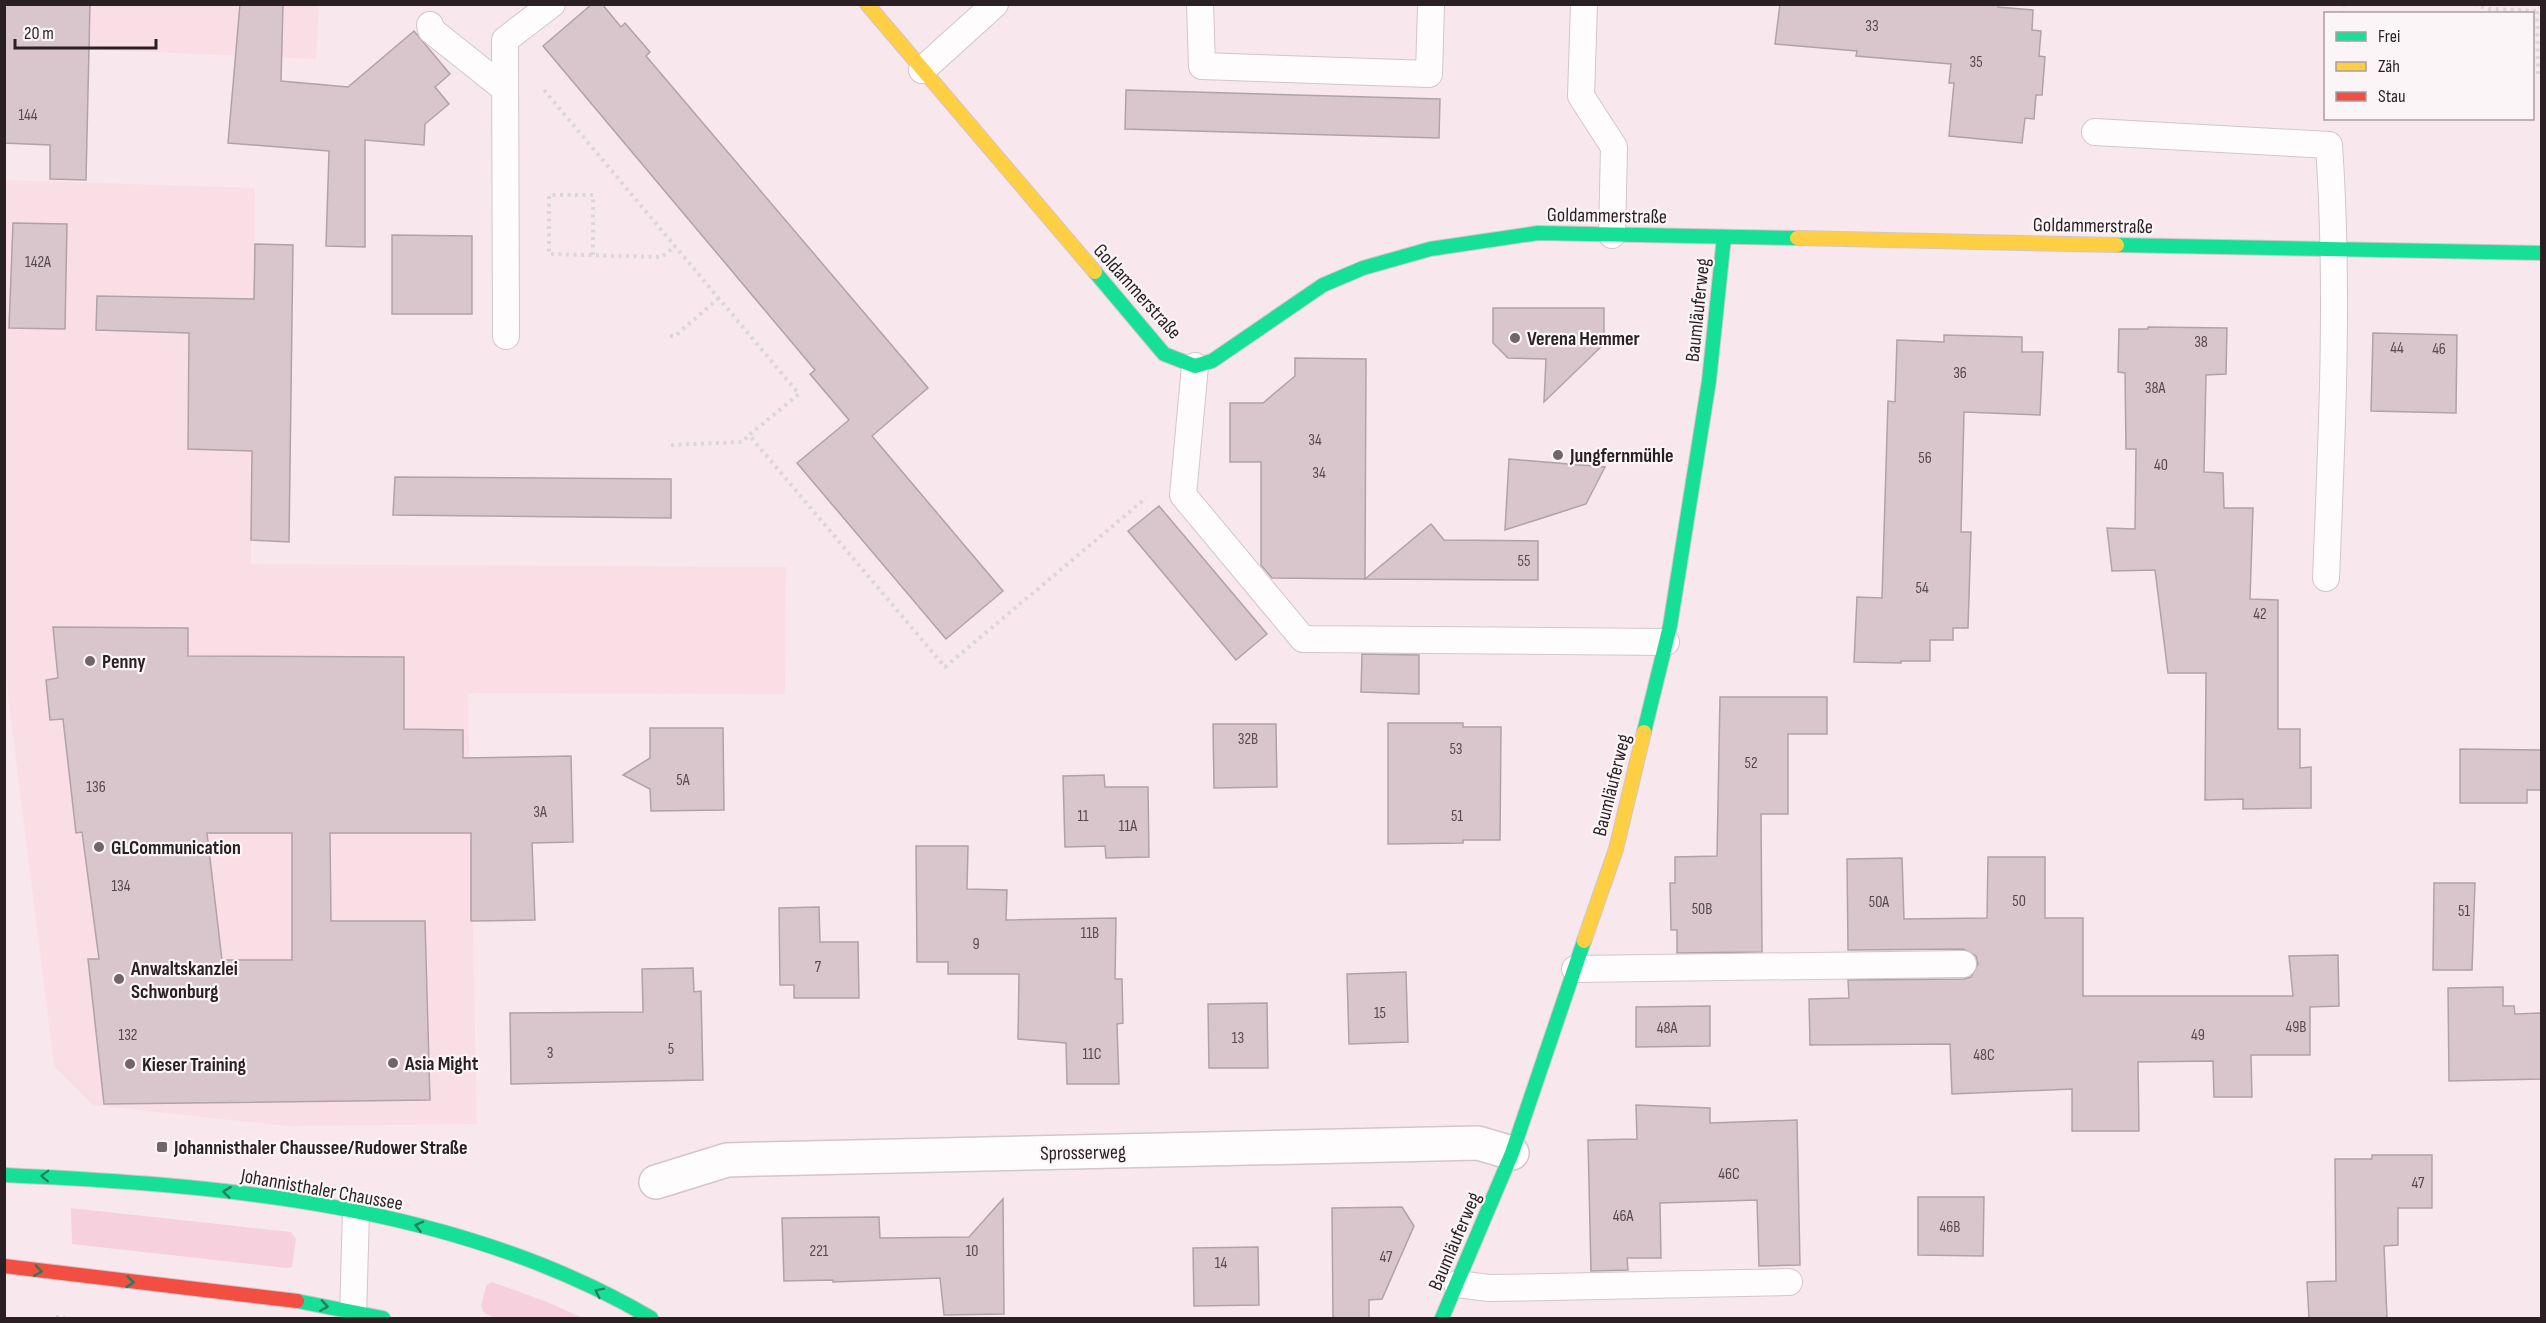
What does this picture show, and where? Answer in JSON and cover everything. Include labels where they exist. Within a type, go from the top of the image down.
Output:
[{"type":"street","name":"Goldammerstraße","points":[[876,8],[922,70],[1164,354],[1195,366],[1212,361],[1323,285],[1363,268],[1431,249],[1538,233],[2541,254]]},
{"type":"street","name":"Baumläuferweg","points":[[1442,1318],[1512,1153],[1616,849],[1666,642],[1709,381],[1725,237]]},
{"type":"street","name":"Sprosserweg","points":[[656,1182],[727,1160],[1478,1143],[1512,1153]]},
{"type":"street","name":"Johannisthaler Chaussee","points":[[4,1175],[85,1178],[168,1185],[356,1210],[476,1241],[586,1285],[651,1318]]},
{"type":"street","points":[[4,1266],[72,1276],[186,1287],[383,1318]]},
{"type":"lane","points":[[506,336],[505,40],[552,4]]},
{"type":"lane","points":[[922,70],[995,4]]},
{"type":"lane","points":[[1200,4],[1202,66],[1429,74],[1431,4]]},
{"type":"lane","points":[[1584,4],[1581,96],[1614,147],[1612,235]]},
{"type":"lane","points":[[430,25],[431,30],[505,89]]},
{"type":"lane","points":[[2094,132],[2329,145],[2334,249],[2334,384],[2326,578]]},
{"type":"lane","points":[[1195,366],[1183,495],[1303,639],[1666,642]]},
{"type":"lane","points":[[1575,969],[1963,964]]},
{"type":"lane","points":[[353,1315],[356,1210]]},
{"type":"lane","points":[[1457,1284],[1489,1288],[1789,1282]]},
{"type":"path","points":[[2474,4],[2490,9],[2539,11],[2538,76]]},
{"type":"path","points":[[505,44],[799,394],[742,442],[671,445]]},
{"type":"path","points":[[593,255],[594,195],[549,195],[549,254],[662,257],[675,246]]},
{"type":"path","points":[[670,336],[675,336],[719,298]]},
{"type":"path","points":[[749,435],[945,667],[1186,464]]},
{"type":"shaded area","points":[[5,5],[319,5],[316,59],[5,46]]},
{"type":"shaded area","points":[[4,180],[255,188],[251,564],[786,567],[785,694],[468,693],[477,1124],[287,1126],[93,1105],[54,1066],[4,662]]},
{"type":"shaded area","points":[[71,1208],[291,1232],[296,1239],[292,1267],[72,1244]]},
{"type":"shaded area","points":[[492,1282],[583,1318],[496,1318],[484,1313],[481,1306],[486,1286]]},
{"type":"building","points":[[4,4],[90,4],[86,180],[50,179],[50,145],[4,143]]},
{"type":"building","points":[[240,4],[283,4],[281,81],[348,87],[414,31],[450,74],[435,87],[449,104],[425,124],[424,145],[365,140],[365,247],[326,246],[329,151],[228,143]]},
{"type":"building","points":[[592,4],[602,4],[621,27],[625,23],[650,52],[646,56],[928,388],[872,436],[1003,591],[946,639],[797,463],[849,420],[810,374],[815,370],[543,46]]},
{"type":"building","points":[[1780,4],[1998,4],[1998,7],[2033,10],[2032,30],[2041,31],[2039,56],[2045,57],[2042,95],[2036,95],[2034,119],[2025,118],[2022,143],[1949,136],[1954,83],[1949,83],[1951,64],[1856,56],[1857,51],[1775,44]]},
{"type":"building","points":[[1126,90],[1440,99],[1439,138],[1125,129]]},
{"type":"building","points":[[13,223],[67,224],[65,329],[9,328]]},
{"type":"building","points":[[392,235],[472,236],[472,314],[392,314]]},
{"type":"building","points":[[255,244],[293,245],[289,542],[251,540],[252,451],[188,449],[189,333],[96,330],[97,296],[254,299]]},
{"type":"building","points":[[1493,308],[1604,308],[1604,344],[1544,402],[1546,359],[1508,358],[1493,343]]},
{"type":"building","points":[[2148,327],[2227,328],[2226,374],[2206,375],[2204,472],[2223,473],[2224,508],[2253,508],[2250,599],[2278,600],[2278,729],[2300,729],[2300,768],[2311,767],[2311,808],[2243,809],[2243,799],[2205,800],[2206,673],[2168,673],[2155,570],[2112,571],[2107,528],[2135,529],[2136,449],[2126,449],[2125,373],[2118,372],[2119,329],[2148,329]]},
{"type":"building","points":[[2373,333],[2457,335],[2456,413],[2371,411]]},
{"type":"building","points":[[1944,335],[2022,337],[2022,352],[2043,352],[2040,415],[1964,412],[1961,532],[1971,532],[1968,628],[1953,628],[1953,640],[1930,640],[1930,661],[1854,662],[1857,597],[1882,598],[1888,401],[1895,402],[1897,340],[1944,342]]},
{"type":"building","points":[[1295,358],[1366,359],[1365,579],[1272,578],[1261,565],[1261,462],[1230,462],[1230,403],[1263,403],[1295,376]]},
{"type":"building","points":[[1509,459],[1605,467],[1586,504],[1505,530]]},
{"type":"building","points":[[395,477],[671,479],[671,518],[393,515]]},
{"type":"building","points":[[1159,506],[1267,634],[1236,660],[1128,531]]},
{"type":"building","points":[[1431,524],[1444,540],[1538,541],[1538,580],[1365,579]]},
{"type":"building","points":[[53,627],[188,628],[188,656],[404,657],[404,729],[463,730],[463,758],[571,756],[573,842],[532,843],[535,920],[471,921],[471,833],[330,833],[331,921],[425,921],[430,1100],[104,1104],[88,959],[99,959],[82,832],[76,833],[63,719],[50,720],[46,680],[58,678]],"holes":[[[207,833],[292,833],[292,960],[222,960]]]},
{"type":"building","points":[[1362,654],[1419,655],[1419,694],[1361,692]]},
{"type":"building","points":[[1720,697],[1827,697],[1827,734],[1788,734],[1788,814],[1761,814],[1762,952],[1677,953],[1677,930],[1671,930],[1670,883],[1675,883],[1675,857],[1717,856]]},
{"type":"building","points":[[1388,723],[1463,723],[1463,727],[1501,727],[1500,840],[1388,844]]},
{"type":"building","points":[[1213,724],[1276,724],[1277,787],[1214,788]]},
{"type":"building","points":[[650,728],[723,728],[724,810],[651,811],[650,789],[623,775],[650,758]]},
{"type":"building","points":[[2460,749],[2541,750],[2541,790],[2527,790],[2527,803],[2460,803]]},
{"type":"building","points":[[1104,775],[1105,787],[1148,787],[1149,857],[1106,858],[1105,846],[1065,847],[1063,776]]},
{"type":"building","points":[[916,846],[968,846],[967,889],[1007,890],[1006,920],[1116,918],[1115,979],[1122,979],[1123,1023],[1117,1024],[1119,1084],[1067,1084],[1066,1043],[1018,1039],[1019,974],[948,974],[948,962],[917,962]]},
{"type":"building","points":[[1988,857],[2045,857],[2045,918],[2083,918],[2083,996],[2293,996],[2289,956],[2338,955],[2339,1006],[2310,1007],[2310,1055],[2251,1055],[2252,1097],[2214,1097],[2213,1061],[2138,1062],[2139,1131],[2072,1131],[2072,1089],[1952,1094],[1950,1044],[1810,1045],[1809,999],[1849,998],[1848,980],[1964,979],[1971,977],[1978,964],[1976,956],[1963,949],[1848,950],[1847,859],[1902,858],[1904,919],[1987,918]]},
{"type":"building","points":[[2434,883],[2475,883],[2472,970],[2433,970]]},
{"type":"building","points":[[819,907],[820,942],[858,942],[859,998],[794,998],[794,985],[780,985],[779,908]]},
{"type":"building","points":[[693,968],[694,992],[701,991],[703,1080],[511,1084],[510,1013],[643,1012],[642,969]]},
{"type":"building","points":[[1406,972],[1408,1042],[1349,1044],[1347,974]]},
{"type":"building","points":[[2503,987],[2503,1006],[2514,1006],[2515,1014],[2541,1013],[2541,1079],[2449,1081],[2448,988]]},
{"type":"building","points":[[1267,1003],[1268,1068],[1209,1068],[1208,1004]]},
{"type":"building","points":[[1710,1006],[1710,1046],[1636,1047],[1636,1007]]},
{"type":"building","points":[[1636,1105],[1710,1108],[1710,1123],[1797,1120],[1800,1265],[1759,1266],[1757,1200],[1660,1203],[1661,1258],[1627,1258],[1628,1270],[1591,1271],[1588,1140],[1637,1139]]},
{"type":"building","points":[[2372,1155],[2432,1155],[2432,1208],[2398,1208],[2398,1245],[2384,1246],[2387,1318],[2309,1318],[2307,1282],[2336,1281],[2335,1159],[2372,1159]]},
{"type":"building","points":[[1918,1197],[1984,1197],[1983,1256],[1918,1255]]},
{"type":"building","points":[[1003,1199],[1004,1314],[944,1315],[940,1278],[833,1282],[833,1280],[784,1281],[782,1218],[879,1217],[880,1238],[969,1237]]},
{"type":"building","points":[[1402,1207],[1414,1226],[1382,1299],[1369,1300],[1369,1318],[1333,1318],[1332,1208]]},
{"type":"building","points":[[1258,1247],[1259,1305],[1194,1306],[1193,1248]]},
{"type":"traffic: fast","points":[[1095,272],[1164,354],[1195,366],[1212,361],[1323,285],[1363,268],[1430,249],[1538,233],[1797,238]]},
{"type":"traffic: fast","points":[[1644,732],[1670,626],[1709,381],[1724,237]]},
{"type":"traffic: fast","points":[[2117,245],[2542,253]]},
{"type":"traffic: fast","points":[[1442,1318],[1512,1153],[1584,941]]},
{"type":"traffic: fast","points":[[4,1175],[87,1179],[254,1195],[337,1208],[419,1225],[499,1249],[576,1280],[651,1318]]},
{"type":"traffic: fast","points":[[297,1301],[383,1318]]},
{"type":"traffic: slow","points":[[867,4],[1095,272]]},
{"type":"traffic: slow","points":[[1797,238],[2117,245]]},
{"type":"traffic: slow","points":[[1584,941],[1616,849],[1644,732]]},
{"type":"traffic: jam","points":[[4,1266],[297,1301]]},
{"type":"place","name":"Verena Hemmer","points":[[1515,338]]},
{"type":"place","name":"Jungfernmühle","points":[[1558,455]]},
{"type":"place","name":"Penny","points":[[90,661]]},
{"type":"place","name":"GLCommunication","points":[[99,847]]},
{"type":"place","name":"Anwaltskanzlei Schwonburg","points":[[119,979]]},
{"type":"place","name":"Asia Might","points":[[393,1063]]},
{"type":"place","name":"Kieser Training","points":[[130,1064]]},
{"type":"place","name":"Johannisthaler Chaussee/Rudower Straße","points":[[162,1147]]}]
